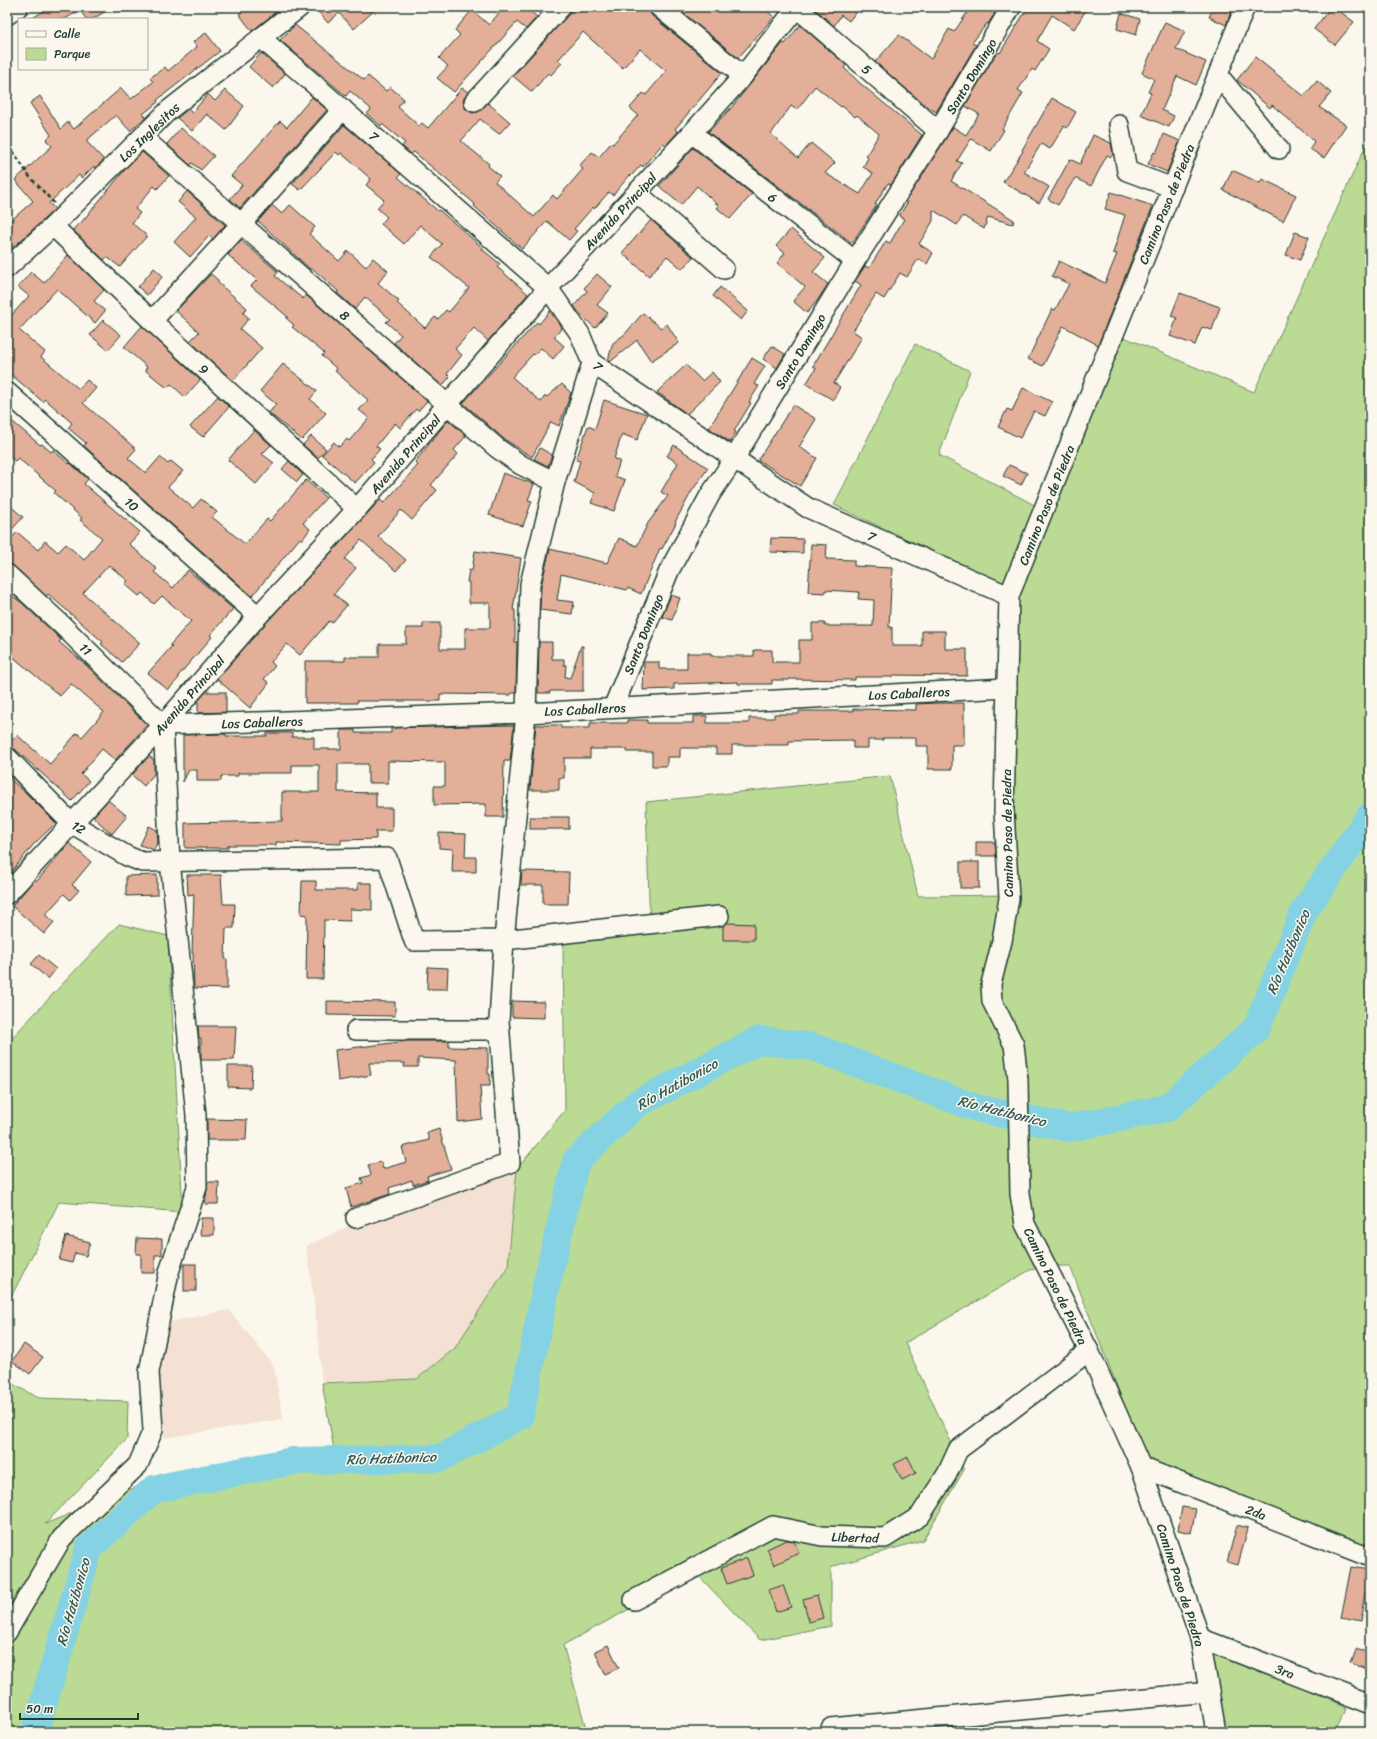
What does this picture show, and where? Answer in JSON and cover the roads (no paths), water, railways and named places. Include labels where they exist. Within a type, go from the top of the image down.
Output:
[{"type":"street","name":"Los Inglesitos","points":[[7,268],[58,221],[169,110],[300,7]]},
{"type":"street","points":[[474,102],[561,7]]},
{"type":"street","points":[[659,7],[743,76]]},
{"type":"street","name":"Avenida Principal","points":[[7,894],[164,725],[258,616],[357,509],[548,288],[743,76],[796,7]]},
{"type":"street","name":"5","points":[[796,7],[938,131]]},
{"type":"street","name":"Santo Domingo","points":[[613,708],[669,571],[710,495],[734,459],[855,261],[938,131],[1011,7]]},
{"type":"street","name":"Camino Paso de Piedra","points":[[1216,1732],[1200,1638],[1141,1467],[1089,1352],[1025,1224],[1020,1194],[1018,1079],[1014,1046],[992,1001],[991,984],[1002,941],[1008,898],[1004,811],[1009,596],[1245,7]]},
{"type":"street","name":"7","points":[[262,38],[548,288],[580,334],[592,363],[808,508],[1009,596]]},
{"type":"street","points":[[1218,75],[1279,149]]},
{"type":"street","points":[[152,322],[343,109]]},
{"type":"street","points":[[1120,124],[1127,172],[1172,188]]},
{"type":"street","name":"6","points":[[692,133],[855,261]]},
{"type":"street","name":"8","points":[[142,137],[497,448],[520,465],[556,482]]},
{"type":"street","points":[[637,193],[724,269]]},
{"type":"street","name":"9","points":[[58,221],[152,322],[357,509]]},
{"type":"street","points":[[356,1218],[510,1163],[500,1030],[498,1021],[504,940],[526,713],[530,584],[556,482],[592,363]]},
{"type":"street","name":"10","points":[[7,392],[258,616]]},
{"type":"street","name":"11","points":[[7,574],[62,625],[164,725]]},
{"type":"street","name":"Los Caballeros","points":[[164,725],[526,713],[1007,688]]},
{"type":"street","points":[[7,1632],[62,1538],[138,1465],[154,1430],[149,1372],[169,1272],[197,1187],[196,1115],[170,861],[164,725]]},
{"type":"street","name":"12","points":[[7,757],[71,824],[127,856],[142,862],[387,858],[414,941],[504,940]]},
{"type":"street","points":[[504,940],[719,916]]},
{"type":"street","points":[[356,1030],[500,1030]]},
{"type":"street","name":"Libertad","points":[[634,1600],[773,1526],[822,1536],[885,1538],[920,1516],[947,1474],[958,1450],[1089,1352]]},
{"type":"street","name":"2da","points":[[1141,1467],[1370,1557]]},
{"type":"street","name":"3ra","points":[[1200,1638],[1370,1704]]},
{"type":"street","points":[[831,1728],[1209,1692]]},
{"type":"waterway","name":"Río Hatibonico","points":[[35,1732],[89,1548],[154,1489],[293,1461],[440,1458],[520,1416],[548,1277],[576,1161],[638,1103],[759,1040],[813,1047],[976,1108],[1069,1128],[1167,1108],[1256,1029],[1304,911],[1370,816]]}]
